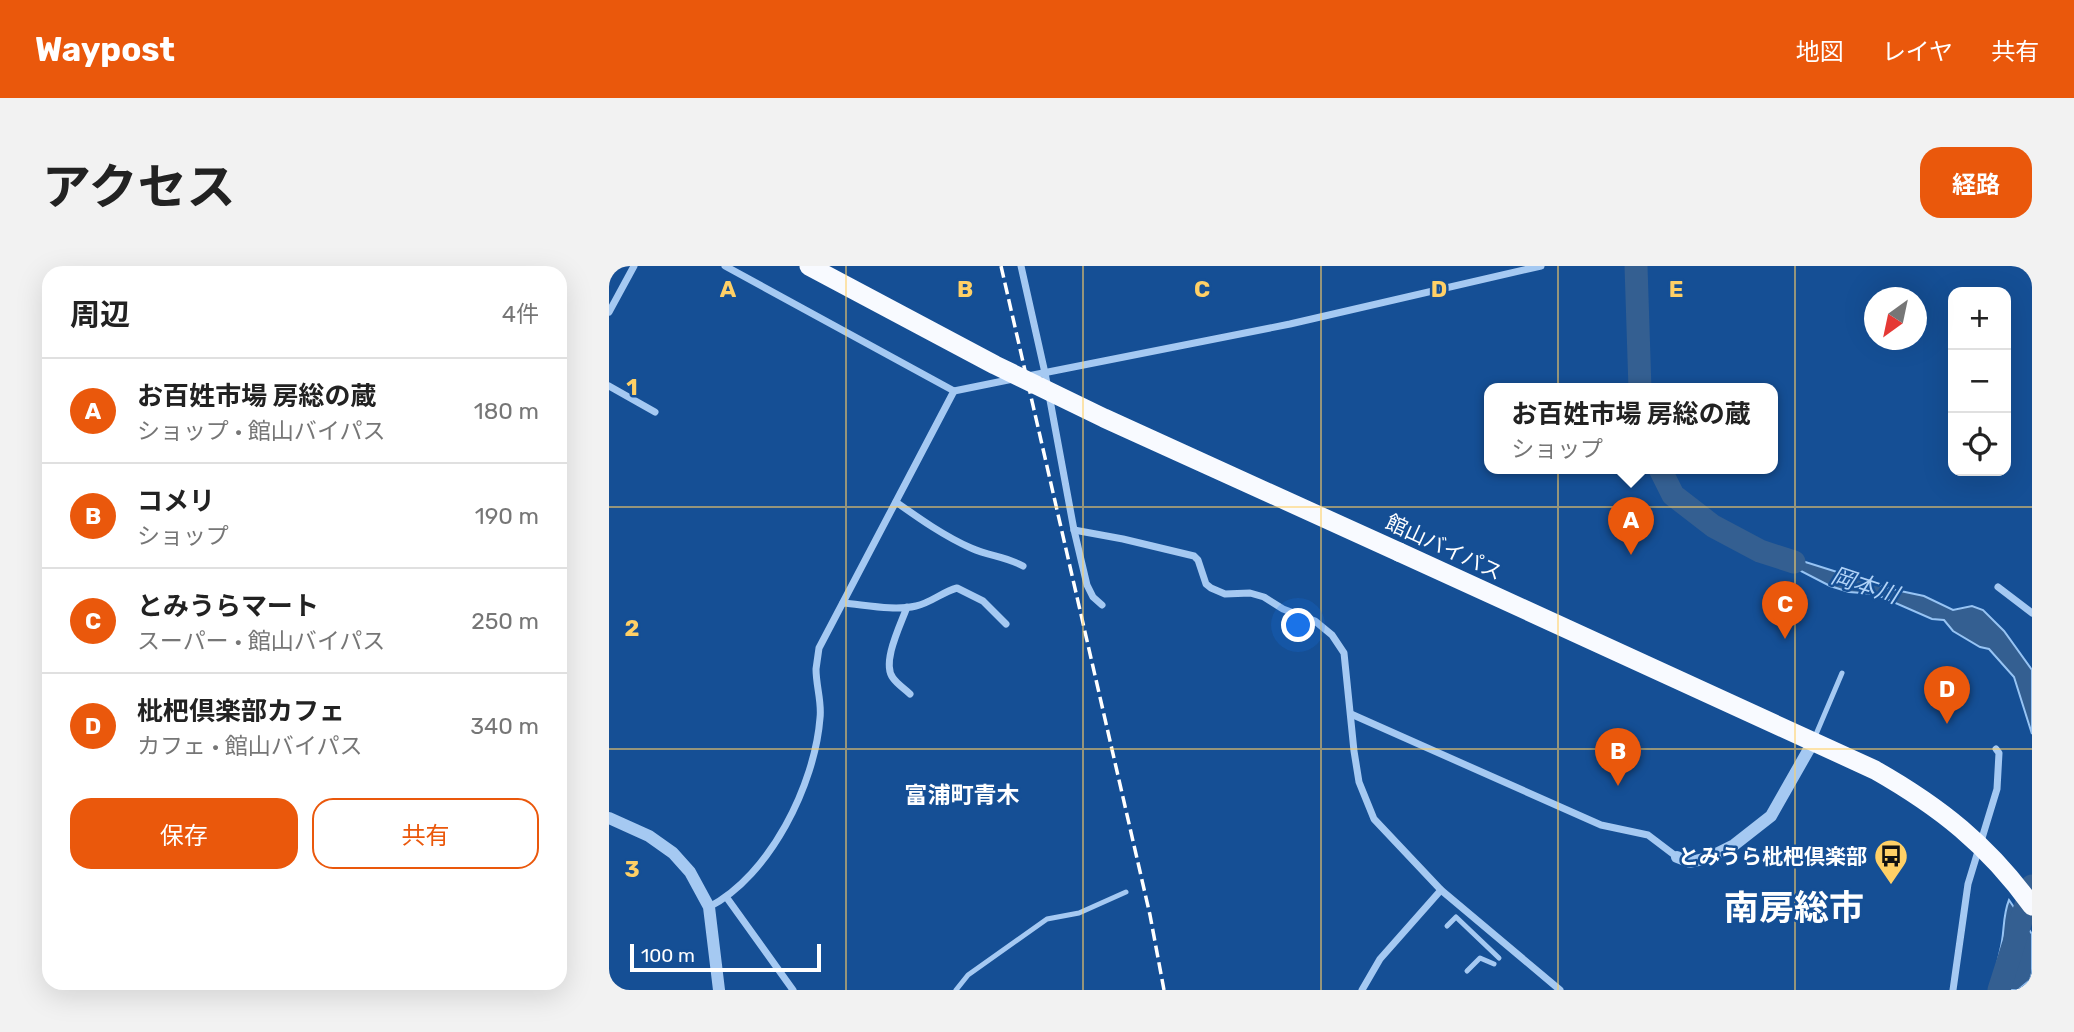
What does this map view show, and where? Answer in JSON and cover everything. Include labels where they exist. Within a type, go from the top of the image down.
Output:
[{"type":"highway","name":"館山バイパス","points":[[809,266],[1104,418],[1875,770],[1946,814],[2003,868],[2032,906]]},
{"type":"street","points":[[609,312],[633,266]]},
{"type":"street","points":[[725,266],[954,391],[1290,324],[1541,266]]},
{"type":"street","points":[[1021,266],[1087,585],[1093,597],[1102,605]]},
{"type":"street","points":[[609,386],[655,412]]},
{"type":"street","points":[[709,907],[727,898],[751,875],[783,829],[804,786],[818,737],[821,714],[816,670],[820,648],[954,391]]},
{"type":"street","points":[[896,502],[935,529],[973,549],[1011,559],[1023,566]]},
{"type":"street","points":[[1074,530],[1194,556],[1198,560],[1206,584],[1212,589],[1225,594],[1250,593],[1264,597],[1283,609],[1315,621],[1332,635],[1344,653],[1359,782],[1374,819],[1441,890],[1560,990]]},
{"type":"street","points":[[1999,587],[2032,612]]},
{"type":"street","points":[[843,603],[919,606],[944,591],[957,588],[983,601],[1006,624]]},
{"type":"street","points":[[907,607],[890,654],[889,668],[891,677],[910,694]]},
{"type":"street","points":[[1351,714],[1601,825],[1648,835],[1677,857],[1690,862],[1708,858],[1734,845],[1770,816],[1813,742]]},
{"type":"street","points":[[1954,990],[1968,884],[1982,846],[1997,789],[1999,753],[1996,749]]},
{"type":"street","points":[[609,818],[649,836],[673,853],[689,872],[709,907],[719,990]]},
{"type":"street","points":[[1362,990],[1380,959],[1441,890]]},
{"type":"street","points":[[727,898],[793,990]]},
{"type":"lane","points":[[1813,742],[1842,673]]},
{"type":"lane","points":[[956,990],[968,975],[1047,919],[1079,914],[1126,892]]},
{"type":"lane","points":[[1447,926],[1456,917],[1499,958]]},
{"type":"lane","points":[[1467,971],[1480,958],[1494,964]]},
{"type":"water","points":[[1764,552],[1780,554],[1891,589],[1924,596],[1953,610],[1972,606],[1983,610],[2004,631],[2032,670],[2032,734],[2014,677],[1989,649],[1980,647],[1953,631],[1944,620],[1932,619],[1875,594],[1849,592],[1830,586]]},
{"type":"water","points":[[2009,900],[2032,934],[2032,973],[2030,980],[2018,990],[1991,990],[2002,944]]},
{"type":"waterway","name":"岡本川","points":[[1636,266],[1640,383]]},
{"type":"waterway","name":"岡本川","points":[[1662,474],[1673,495],[1713,526],[1760,551],[1794,562]]},
{"type":"waterway","name":"岡本川","points":[[1999,990],[2032,886]]},
{"type":"railway","points":[[1001,266],[1150,915],[1164,990]]},
{"type":"place","name":"お百姓市場 房総の蔵","points":[[1631,555]]},
{"type":"place","name":"とみうらマート","points":[[1785,639]]},
{"type":"place","name":"枇杷倶楽部カフェ","points":[[1947,724]]},
{"type":"place","name":"コメリ","points":[[1618,786]]},
{"type":"place","name":"とみうら枇杷倶楽部","points":[[1891,886]]},
{"type":"district","name":"富浦町青木","points":[[962,795]]},
{"type":"district","name":"南房総市","points":[[1794,908]]}]
